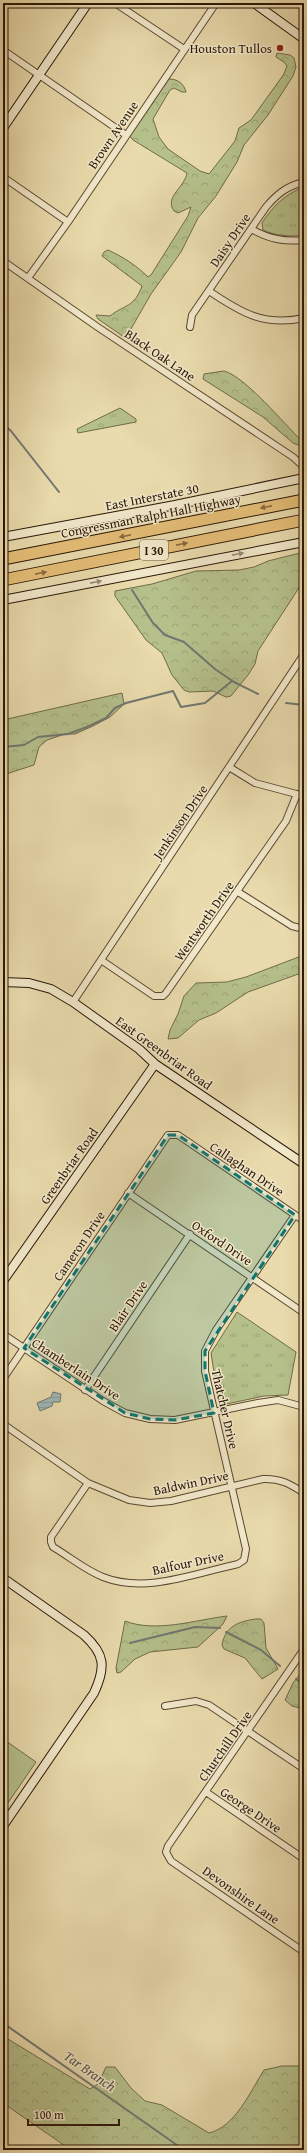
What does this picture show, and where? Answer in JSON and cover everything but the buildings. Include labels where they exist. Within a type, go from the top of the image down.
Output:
[{"type":"highway","name":"Congressman Ralph Hall Highway","points":[[3,559],[304,500]]},
{"type":"highway","name":"I 30","points":[[3,580],[304,520]]},
{"type":"main road","points":[[3,128],[88,3]]},
{"type":"main road","points":[[254,3],[304,39]]},
{"type":"main road","name":"East Interstate 30","points":[[3,537],[175,505],[304,478]]},
{"type":"main road","points":[[3,600],[304,542]]},
{"type":"main road","name":"East Greenbriar Road","points":[[3,982],[29,983],[51,989],[73,1002],[139,1049],[155,1064],[304,1164]]},
{"type":"main road","name":"Greenbriar Road","points":[[3,1281],[155,1064]]},
{"type":"main road","points":[[3,1578],[84,1635],[94,1644],[101,1655],[102,1663],[101,1678],[94,1693],[3,1826]]},
{"type":"street","points":[[115,3],[184,49]]},
{"type":"street","name":"Brown Avenue","points":[[28,278],[68,222],[216,3]]},
{"type":"street","points":[[3,50],[126,136]]},
{"type":"street","points":[[3,177],[68,222]]},
{"type":"street","name":"Daisy Drive","points":[[190,327],[192,315],[251,229],[278,193],[304,182]]},
{"type":"street","points":[[251,229],[265,237],[276,240],[304,240]]},
{"type":"street","name":"Black Oak Lane","points":[[3,261],[99,328],[293,457],[304,467]]},
{"type":"street","points":[[209,291],[236,309],[254,318],[287,322],[304,318]]},
{"type":"street","name":"Jenkinson Drive","points":[[73,1002],[304,654]]},
{"type":"street","points":[[229,768],[255,783],[304,796]]},
{"type":"street","name":"Wentworth Drive","points":[[101,960],[148,992],[158,996],[163,996],[170,989],[286,821],[297,794]]},
{"type":"street","points":[[238,892],[292,926],[300,928],[304,926]]},
{"type":"street","name":"Cameron Drive","points":[[3,1379],[128,1192],[166,1138],[171,1134],[178,1135]]},
{"type":"street","name":"Callaghan Drive","points":[[178,1135],[304,1221]]},
{"type":"street","name":"Oxford Drive","points":[[128,1192],[304,1313]]},
{"type":"street","name":"Thatcher Drive","points":[[244,1560],[247,1553],[233,1486],[214,1413],[204,1366],[205,1351],[216,1330],[295,1215]]},
{"type":"street","name":"Blair Drive","points":[[85,1390],[190,1234]]},
{"type":"street","name":"Chamberlain Drive","points":[[3,1334],[85,1390],[125,1413],[150,1420],[176,1420],[278,1400],[304,1407]]},
{"type":"street","name":"Baldwin Drive","points":[[3,1424],[88,1483],[129,1500],[150,1503],[171,1501],[263,1479],[275,1478],[286,1481],[304,1493]]},
{"type":"street","name":"Balfour Drive","points":[[88,1483],[51,1537],[51,1542],[53,1547],[104,1578],[124,1583],[158,1582],[238,1564],[244,1560]]},
{"type":"street","name":"Churchill Drive","points":[[167,1856],[168,1846],[304,1649]]},
{"type":"street","points":[[165,1706],[187,1701],[203,1702],[216,1709],[304,1769]]},
{"type":"street","name":"George Drive","points":[[206,1792],[304,1859]]},
{"type":"street","name":"Devonshire Lane","points":[[167,1856],[171,1861],[304,1952]]},
{"type":"highlighted area","points":[[168,1135],[178,1135],[295,1215],[205,1351],[205,1371],[214,1413],[175,1420],[150,1419],[125,1413],[24,1348]]},
{"type":"green space","points":[[277,53],[290,55],[294,58],[296,67],[293,76],[268,115],[244,145],[237,162],[216,196],[198,218],[181,252],[151,294],[128,334],[124,337],[98,319],[96,315],[110,316],[129,305],[136,298],[142,286],[102,256],[104,252],[108,250],[119,255],[148,277],[151,275],[188,216],[191,207],[178,213],[174,211],[172,206],[173,197],[183,183],[187,173],[133,140],[130,136],[169,79],[178,81],[182,84],[186,92],[182,92],[174,88],[170,90],[153,119],[159,137],[168,149],[200,171],[209,174],[235,141],[239,128],[251,120],[284,74],[287,66],[276,57]]},
{"type":"green space","points":[[304,187],[304,235],[283,236],[263,230],[262,223],[275,206],[291,193]]},
{"type":"green space","points":[[224,371],[233,375],[254,391],[302,441],[301,446],[293,443],[263,417],[203,379],[204,374]]},
{"type":"green space","points":[[120,408],[136,419],[136,422],[78,433],[77,429]]},
{"type":"green space","points":[[304,552],[304,580],[258,651],[255,664],[231,696],[226,697],[213,691],[189,692],[184,690],[172,675],[162,653],[146,640],[115,596],[115,591],[152,584],[196,571],[239,570]]},
{"type":"green space","points":[[122,693],[124,704],[110,717],[75,734],[65,734],[47,740],[39,747],[34,765],[3,775],[3,720]]},
{"type":"green space","points":[[304,955],[304,972],[248,992],[216,1013],[199,1020],[178,1038],[168,1039],[170,1030],[178,1014],[184,996],[196,983],[227,982],[246,977]]},
{"type":"green space","points":[[237,1312],[296,1352],[288,1395],[264,1396],[222,1405],[219,1403],[211,1353]]},
{"type":"green space","points":[[227,1616],[223,1624],[198,1647],[150,1652],[135,1659],[121,1672],[117,1673],[116,1668],[125,1621],[150,1626],[162,1626]]},
{"type":"green space","points":[[261,1619],[264,1623],[266,1648],[278,1669],[262,1679],[245,1658],[224,1649],[222,1645],[226,1633],[230,1629],[244,1621]]},
{"type":"green space","points":[[304,1669],[304,1709],[292,1706],[285,1700],[293,1683]]},
{"type":"green space","points":[[3,1739],[36,1762],[3,1810]]},
{"type":"green space","points":[[3,2036],[90,2089],[98,2084],[106,2067],[115,2067],[131,2088],[145,2101],[162,2105],[209,2133],[227,2124],[241,2108],[264,2070],[282,2066],[304,2066],[304,2150],[71,2150],[3,2103]]},
{"type":"water","points":[[53,1392],[61,1394],[60,1402],[53,1402],[52,1406],[40,1411],[37,1403],[51,1397]]},
{"type":"waterway","points":[[3,424],[11,431],[59,492]]},
{"type":"waterway","points":[[132,590],[153,623],[165,635],[184,642],[215,669],[231,680]]},
{"type":"waterway","points":[[3,747],[24,745],[38,737],[68,734],[106,718],[115,708],[126,703],[173,691],[181,707],[205,703],[232,681],[258,694]]},
{"type":"waterway","points":[[286,703],[304,705]]},
{"type":"waterway","points":[[130,1643],[195,1627],[220,1628]]},
{"type":"waterway","points":[[226,1632],[261,1650],[280,1666]]},
{"type":"waterway","points":[[296,1679],[304,1685]]},
{"type":"waterway","name":"Tar Branch","points":[[3,2023],[184,2150]]},
{"type":"place","name":"Houston Tullos","points":[[280,48]]}]
